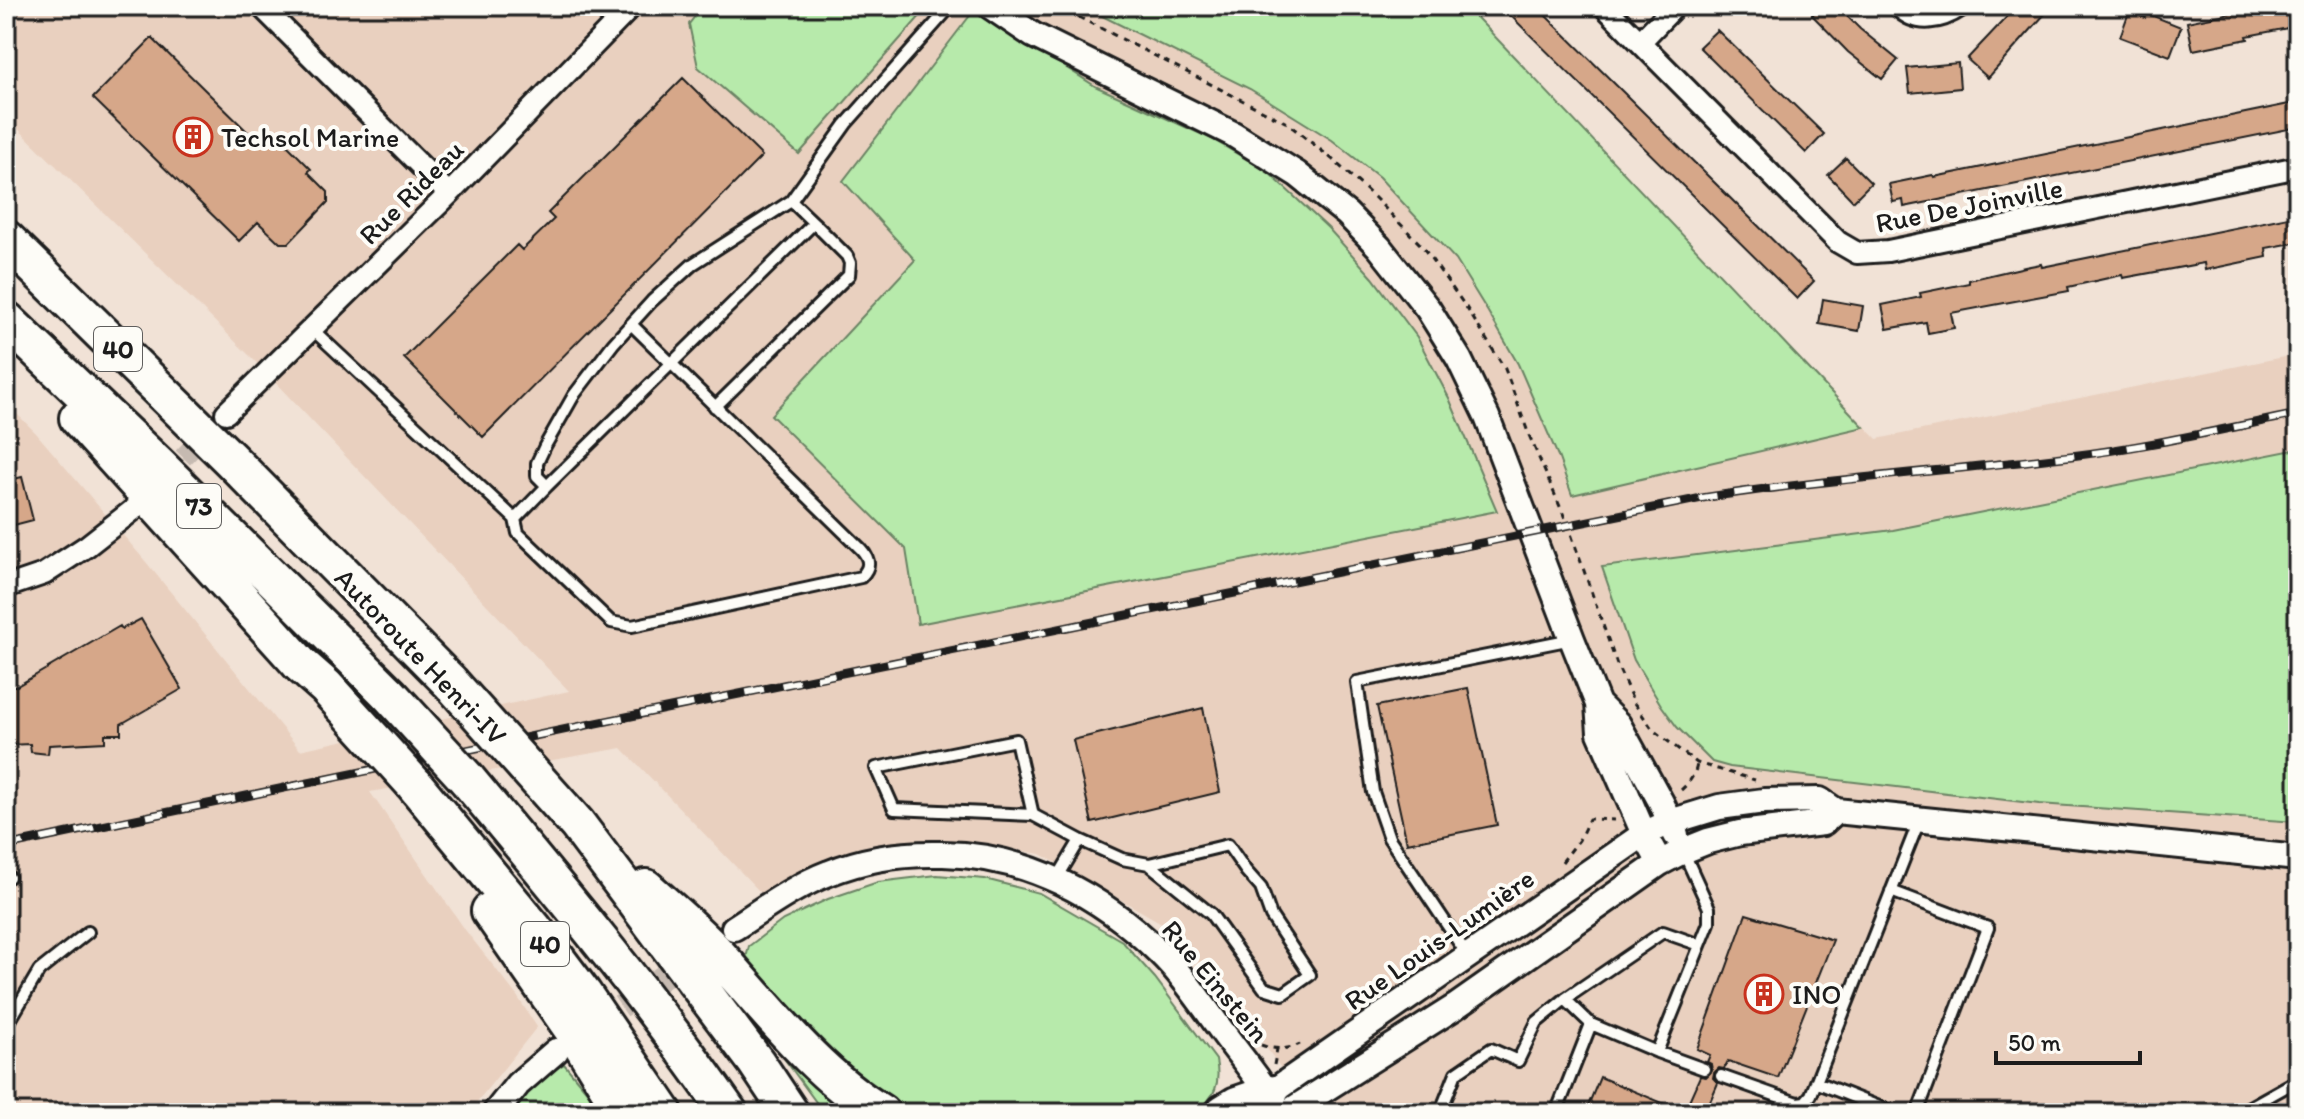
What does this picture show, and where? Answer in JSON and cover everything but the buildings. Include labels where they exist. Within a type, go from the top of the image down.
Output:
[{"type":"highway","name":"Autoroute Henri-IV","points":[[6,239],[231,460],[450,682],[577,824],[756,1062],[790,1113]]},
{"type":"highway","name":"Autoroute Henri-IV","points":[[6,320],[389,694],[466,778],[586,921],[683,1046],[729,1113]]},
{"type":"highway","name":"40","points":[[6,336],[301,665],[326,687],[407,788],[534,929],[583,994],[664,1113]]},
{"type":"highway","points":[[407,788],[575,1033],[624,1113]]},
{"type":"highway","points":[[577,824],[715,951],[783,1028],[831,1074],[881,1113]]},
{"type":"highway","points":[[1224,1113],[1237,1105],[1279,1107]]},
{"type":"street","points":[[261,6],[449,194]]},
{"type":"street","name":"Rue Rideau","points":[[226,413],[449,194],[632,6]]},
{"type":"street","points":[[990,6],[1033,35],[1233,134],[1285,166],[1347,214],[1379,247],[1428,309],[1459,359],[1487,417],[1598,704],[1600,733],[1660,863]]},
{"type":"street","name":"Rue De Joinville","points":[[1604,6],[1838,242],[1857,253],[1888,251],[2298,167]]},
{"type":"street","points":[[1640,42],[1675,6]]},
{"type":"street","points":[[1899,6],[1919,18],[1934,18],[1951,13],[1960,6]]},
{"type":"street","points":[[6,587],[44,574],[133,510]]},
{"type":"street","points":[[1598,704],[1618,724],[1683,851]]},
{"type":"street","name":"Rue Louis-Lumière","points":[[1279,1107],[1468,956],[1644,834],[1670,822],[1719,807],[1764,801],[1820,800],[1836,811],[2298,858]]},
{"type":"street","points":[[1279,1107],[1455,1007],[1660,863],[1708,841],[1740,833],[1823,823],[1836,811]]},
{"type":"street","name":"Rue Einstein","points":[[734,928],[829,872],[887,856],[961,854],[1008,862],[1086,895],[1161,953],[1279,1107]]},
{"type":"street","points":[[495,1113],[518,1084],[556,1051]]},
{"type":"lane","points":[[547,486],[537,476],[537,463],[574,395],[613,344],[652,301],[693,264],[791,201],[846,124],[951,6]]},
{"type":"lane","points":[[715,407],[849,275],[847,256],[791,201]]},
{"type":"lane","points":[[515,519],[814,223]]},
{"type":"lane","points":[[312,329],[515,519],[518,533],[611,622],[632,626],[861,577],[869,565],[867,556],[631,324]]},
{"type":"lane","points":[[1468,956],[1389,838],[1373,792],[1357,682],[1572,639]]},
{"type":"lane","points":[[1033,815],[1016,740],[876,768],[894,809],[1033,815],[1122,859],[1149,864],[1228,845],[1261,888],[1271,916],[1310,975],[1283,994],[1264,988],[1211,914],[1149,864]]},
{"type":"lane","points":[[1721,1076],[1797,1103],[1805,1102],[1811,1095],[1920,819]]},
{"type":"lane","points":[[1056,880],[1080,840]]},
{"type":"lane","points":[[1657,1052],[1709,923],[1709,908],[1683,851]]},
{"type":"lane","points":[[1891,891],[1988,928],[1917,1113]]},
{"type":"lane","points":[[6,1027],[39,971],[88,932]]},
{"type":"lane","points":[[1440,1113],[1456,1073],[1491,1049],[1518,1061],[1537,1022],[1565,999],[1663,932],[1700,945]]},
{"type":"lane","points":[[1565,999],[1591,1024],[1704,1069]]},
{"type":"lane","points":[[1556,1113],[1591,1024]]},
{"type":"lane","points":[[2239,1113],[2298,1080]]},
{"type":"lane","points":[[1816,1082],[1894,1113]]},
{"type":"path","points":[[1560,864],[1579,840],[1589,819]]},
{"type":"path","points":[[1256,1042],[1277,1049],[1291,1048],[1308,1041]]},
{"type":"shaded area","points":[[6,6],[1466,6],[1877,439],[2298,354],[2298,1113],[1313,1113],[1233,1001],[1165,925],[1041,854],[974,843],[915,842],[846,855],[761,893],[622,748],[370,792],[537,1027],[468,1113],[6,1113],[6,403],[36,433],[146,562],[300,750],[569,691],[250,356],[6,117]]},
{"type":"green space","points":[[703,6],[929,6],[799,154],[698,67],[689,24]]},
{"type":"green space","points":[[1082,6],[1466,6],[1864,427],[1572,495],[1518,364],[1488,312],[1456,260],[1379,177],[1332,140],[1250,89]]},
{"type":"green space","points":[[975,9],[1095,86],[1212,139],[1268,172],[1328,228],[1373,278],[1417,337],[1449,398],[1497,511],[918,624],[906,549],[771,415],[915,260],[843,181]]},
{"type":"green space","points":[[2298,449],[2298,822],[2039,804],[1730,767],[1712,762],[1677,727],[1634,660],[1602,567],[1893,530]]},
{"type":"green space","points":[[937,875],[985,879],[1039,893],[1122,941],[1155,978],[1216,1060],[1217,1083],[1208,1101],[1196,1113],[912,1113],[844,1061],[746,958],[749,946],[783,920],[828,899],[878,882]]},
{"type":"green space","points":[[775,1046],[863,1113],[824,1113]]},
{"type":"green space","points":[[564,1064],[605,1113],[511,1113],[535,1086]]},
{"type":"tunnel","points":[[162,479],[226,413]]},
{"type":"tunnel","points":[[591,1027],[692,957]]},
{"type":"railway","points":[[6,846],[1702,498],[2099,452],[2298,414]]},
{"type":"place","name":"Techsol Marine","points":[[193,137]]},
{"type":"place","name":"INO","points":[[1764,994]]}]
